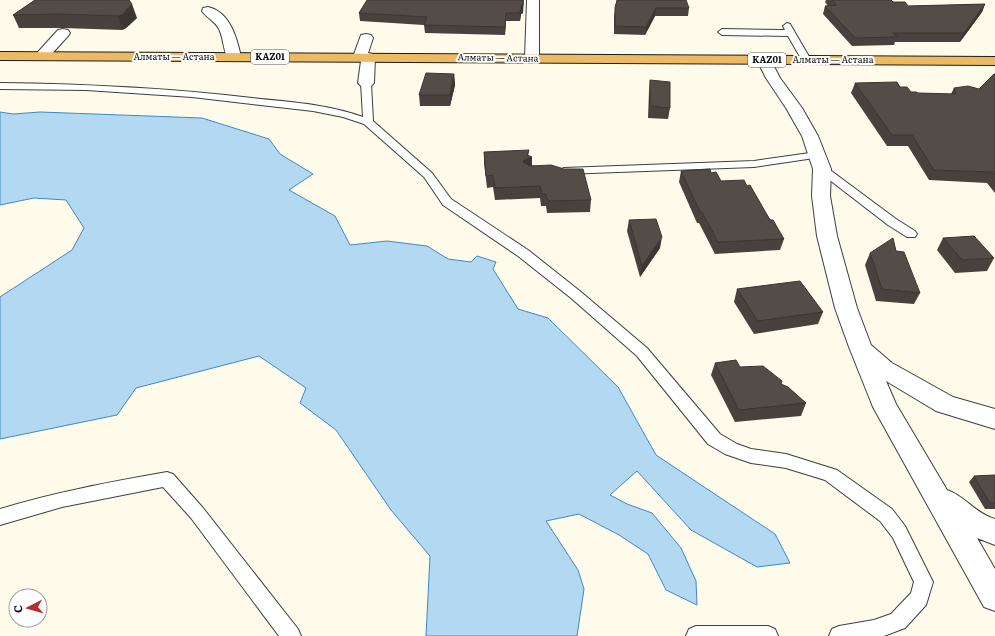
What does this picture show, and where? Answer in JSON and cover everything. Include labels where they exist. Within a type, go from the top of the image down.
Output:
[{"type":"highway","name":"Алматы — Астана","points":[[0,56],[995,61]]},
{"type":"street","points":[[532,58],[533,0]]},
{"type":"street","points":[[208,11],[214,14],[227,30],[234,57]]},
{"type":"street","points":[[42,56],[63,33]]},
{"type":"street","points":[[366,38],[364,57],[366,83]]},
{"type":"street","points":[[764,60],[773,78],[794,108],[810,136],[820,162],[821,196],[827,236],[846,308],[860,347],[885,407],[932,485],[995,597]]},
{"type":"street","points":[[860,347],[884,369],[945,404],[995,419]]},
{"type":"street","points":[[932,485],[947,503],[964,516],[987,530],[995,532]]},
{"type":"lane","points":[[722,32],[789,29],[806,60]]},
{"type":"lane","points":[[366,83],[368,122]]},
{"type":"lane","points":[[0,86],[86,87],[192,94],[313,108],[345,114],[368,122],[428,175],[447,202],[466,216],[523,252],[642,352],[714,439],[731,449],[751,456],[786,461],[831,474],[886,514],[899,532],[924,582],[919,598],[898,621],[874,630],[839,636]]},
{"type":"lane","points":[[552,172],[643,167],[820,162],[892,222],[911,234]]},
{"type":"lane","points":[[0,517],[18,511],[85,495],[167,479],[197,513],[291,636]]},
{"type":"lane","points":[[696,636],[768,636]]},
{"type":"water","points":[[0,112],[13,114],[40,112],[202,118],[269,139],[280,154],[313,174],[289,190],[335,216],[350,245],[387,241],[427,246],[448,259],[471,262],[477,256],[496,262],[493,269],[518,309],[548,318],[618,387],[656,455],[775,534],[790,563],[757,567],[691,530],[637,471],[610,495],[627,504],[652,513],[681,548],[696,581],[697,605],[666,590],[648,554],[619,535],[579,514],[546,521],[578,570],[584,589],[577,636],[426,636],[430,556],[391,510],[336,430],[300,403],[306,388],[259,356],[136,388],[117,415],[0,439],[0,297],[72,250],[84,228],[66,200],[34,198],[0,205]]},
{"type":"building","points":[[35,0],[129,0],[132,4],[122,15],[118,16],[58,14],[13,15]]},
{"type":"building","points":[[367,0],[523,0],[523,5],[521,6],[520,13],[506,13],[505,27],[424,25],[427,17],[359,13]]},
{"type":"building","points":[[617,0],[686,0],[689,8],[656,8],[646,27],[615,26],[615,8]]},
{"type":"building","points":[[832,0],[891,0],[893,2],[905,2],[908,6],[985,4],[964,33],[893,33],[897,37],[855,38],[825,6],[837,5]]},
{"type":"building","points":[[426,73],[454,74],[450,95],[419,95]]},
{"type":"building","points":[[994,74],[995,175],[993,172],[934,170],[912,135],[892,135],[855,83],[897,82],[900,87],[907,87],[911,92],[956,94],[954,88],[968,86],[979,89]]},
{"type":"building","points":[[650,80],[670,82],[670,108],[650,106]]},
{"type":"building","points":[[529,150],[527,155],[532,157],[524,160],[523,162],[530,166],[551,165],[564,169],[583,169],[591,200],[548,201],[546,194],[542,194],[540,186],[495,188],[493,175],[486,176],[484,152]]},
{"type":"building","points":[[710,169],[711,173],[716,172],[721,181],[744,180],[747,186],[750,185],[770,220],[773,220],[784,239],[718,242],[702,212],[700,212],[681,171]]},
{"type":"building","points":[[656,219],[662,237],[642,266],[629,220]]},
{"type":"building","points":[[974,236],[994,258],[962,260],[943,238]]},
{"type":"building","points":[[893,238],[896,251],[904,252],[920,293],[882,289],[870,253]]},
{"type":"building","points":[[800,281],[823,312],[758,321],[737,289]]},
{"type":"building","points":[[736,360],[740,367],[763,366],[782,381],[781,384],[788,387],[806,403],[739,410],[715,363]]},
{"type":"building","points":[[995,475],[995,503],[990,503],[974,476]]}]
